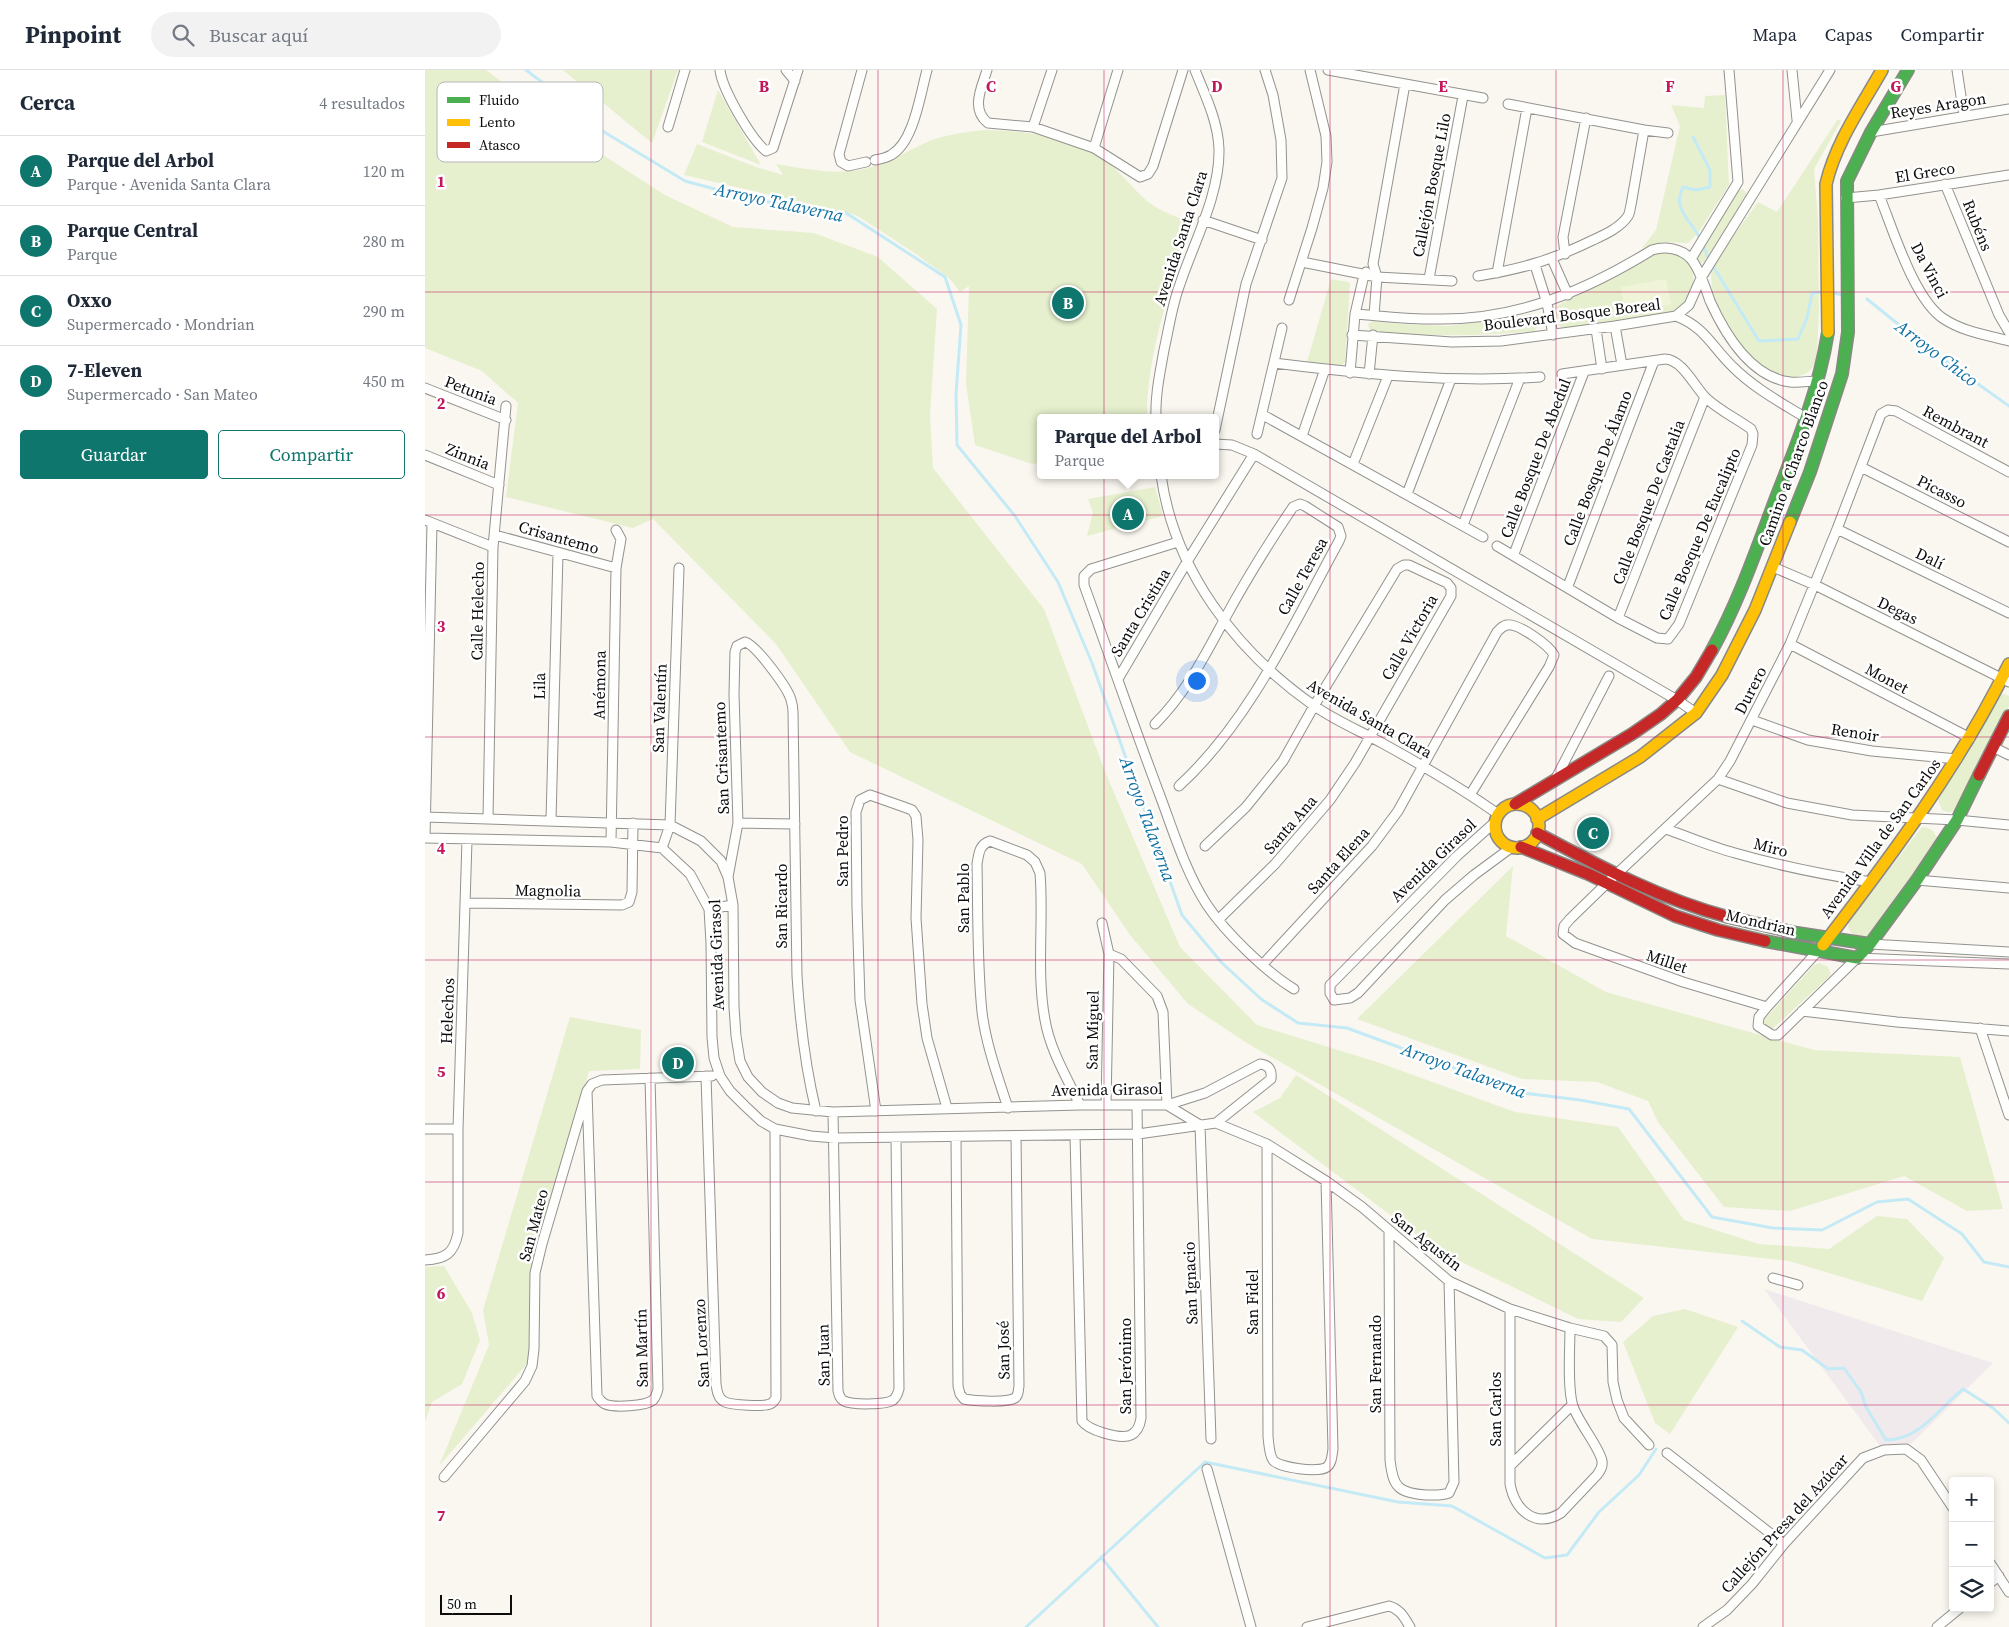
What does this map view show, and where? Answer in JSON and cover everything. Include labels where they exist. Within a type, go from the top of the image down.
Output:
[{"type":"street","points":[[668,127],[685,70]]},
{"type":"street","points":[[719,70],[724,86],[754,138],[766,151],[773,148],[798,70]]},
{"type":"street","points":[[786,70],[795,81]]},
{"type":"street","points":[[862,70],[839,146],[839,154],[841,162],[848,166],[866,162]]},
{"type":"street","points":[[875,160],[889,157],[904,143],[927,70]]},
{"type":"street","points":[[987,70],[978,102],[983,119],[988,122],[1033,127],[1094,148],[1136,175],[1144,176],[1148,174],[1153,166],[1183,70]]},
{"type":"street","points":[[1033,127],[1052,70]]},
{"type":"street","points":[[1094,148],[1118,70]]},
{"type":"street","name":"Avenida Santa Clara","points":[[1156,414],[1158,383],[1170,316],[1179,284],[1217,176],[1219,150],[1211,108],[1195,70]]},
{"type":"street","points":[[1218,414],[1246,284],[1282,178],[1281,140],[1273,95],[1265,70]]},
{"type":"street","points":[[1289,300],[1323,188],[1327,162],[1325,136],[1310,70]]},
{"type":"street","points":[[1328,70],[1463,96],[1483,98]]},
{"type":"street","points":[[1729,70],[1738,182],[1691,259],[1725,330],[1738,349],[1753,365],[1768,375],[1782,380],[1791,382],[1817,381]]},
{"type":"street","points":[[1792,70],[1797,120]]},
{"type":"street","name":"Boulevard Bosque Boreal","points":[[1676,316],[1689,305],[1701,278],[1797,120],[1830,70]]},
{"type":"street","name":"Camino a Charco Blanco","points":[[1677,700],[1725,628],[1806,418],[1826,347],[1828,329],[1827,176],[1840,146],[1882,70]]},
{"type":"street","name":"Camino a Charco Blanco","points":[[1696,713],[1722,675],[1755,610],[1810,472],[1841,374],[1848,332],[1847,181],[1871,132],[1908,70]]},
{"type":"street","points":[[1957,70],[1965,116]]},
{"type":"street","points":[[1375,315],[1377,277],[1373,264],[1405,84]]},
{"type":"street","name":"Callejón Bosque Lilo","points":[[1429,279],[1463,96]]},
{"type":"street","points":[[1508,104],[1643,130],[1668,133]]},
{"type":"street","points":[[1497,273],[1527,108]]},
{"type":"street","name":"Reyes Aragon","points":[[1871,132],[2009,109]]},
{"type":"street","points":[[1565,254],[1563,237],[1586,118]]},
{"type":"street","points":[[1478,276],[1535,265],[1552,259],[1603,235],[1621,224],[1628,216],[1631,205],[1643,130]]},
{"type":"street","name":"El Greco","points":[[1846,198],[2008,176]]},
{"type":"street","points":[[1738,182],[1754,190]]},
{"type":"street","name":"Rubéns","points":[[1945,184],[1999,314],[2009,332]]},
{"type":"street","name":"Da Vinci","points":[[1879,195],[1913,278],[1924,299],[1932,309],[1943,319],[1968,330],[2009,341]]},
{"type":"street","points":[[1203,220],[1262,240]]},
{"type":"street","name":"Boulevard Bosque Boreal","points":[[1355,314],[1442,320],[1503,313],[1547,303],[1568,295],[1609,276],[1652,250],[1659,248],[1675,249],[1691,259]]},
{"type":"street","points":[[1552,259],[1568,295]]},
{"type":"street","points":[[1302,262],[1377,277],[1452,281]]},
{"type":"street","points":[[1350,373],[1355,314],[1364,275],[1373,264]]},
{"type":"street","points":[[1535,265],[1547,303],[1553,335]]},
{"type":"street","name":"Boulevard Bosque Boreal","points":[[1352,334],[1452,342],[1501,341],[1596,329],[1676,316],[1689,321],[1699,328],[1747,380],[1806,418]]},
{"type":"street","points":[[1615,326],[1622,366]]},
{"type":"street","points":[[1257,434],[1282,328]]},
{"type":"street","points":[[1596,329],[1602,369]]},
{"type":"street","points":[[1828,329],[1848,332]]},
{"type":"street","points":[[1369,374],[1373,335]]},
{"type":"street","name":"Calle Bosque De Eucalipto","points":[[1497,546],[1514,554],[1619,618],[1657,638],[1668,638],[1677,629],[1752,445],[1753,434],[1751,429],[1721,410],[1705,397],[1674,361],[1665,359],[1653,360],[1562,374]]},
{"type":"street","name":"Calle Bosque De Álamo","points":[[1568,586],[1653,360]]},
{"type":"street","points":[[1274,363],[1388,376],[1451,379],[1540,377]]},
{"type":"street","points":[[1302,436],[1325,369]]},
{"type":"street","name":"Calle Bosque De Abedul","points":[[1514,554],[1584,372]]},
{"type":"street","points":[[1353,464],[1388,376]]},
{"type":"street","points":[[1463,525],[1520,378]]},
{"type":"street","points":[[1407,494],[1451,379]]},
{"type":"street","name":"Petunia","points":[[425,388],[506,420]]},
{"type":"street","name":"Calle Bosque De Castalia","points":[[1619,618],[1705,397]]},
{"type":"street","name":"Calle Helecho","points":[[488,818],[493,547],[506,406]]},
{"type":"street","name":"Durero","points":[[1563,934],[1564,926],[1607,883],[1718,779],[1752,720],[1790,644],[1815,585],[1881,414],[1888,410]]},
{"type":"street","name":"Rembrant","points":[[1888,410],[1897,411],[2009,472]]},
{"type":"street","points":[[1263,415],[1483,537]]},
{"type":"street","points":[[1219,444],[1232,445],[1254,454],[1677,700],[1696,713],[1640,757],[1537,819]]},
{"type":"street","name":"Santa Cristina","points":[[1118,679],[1188,560],[1254,454]]},
{"type":"street","name":"Zinnia","points":[[425,455],[499,485]]},
{"type":"street","points":[[1789,465],[1810,472]]},
{"type":"street","name":"Picasso","points":[[1861,467],[2009,542]]},
{"type":"street","name":"Avenida Santa Clara","points":[[1161,479],[1163,494],[1178,542],[1224,621],[1242,644],[1267,670],[1314,706],[1424,766],[1470,795],[1497,818]]},
{"type":"street","name":"Calle Teresa","points":[[1224,621],[1293,507],[1300,504],[1305,506],[1338,526],[1341,536],[1339,541],[1267,670]]},
{"type":"street","points":[[493,547],[428,521],[425,838],[611,842],[662,848]]},
{"type":"street","name":"Dalí","points":[[1837,529],[2009,613]]},
{"type":"street","name":"Anémona","points":[[611,842],[616,568],[621,539],[616,530]]},
{"type":"street","name":"Crisantemo","points":[[495,535],[616,568]]},
{"type":"street","points":[[1178,542],[1095,567],[1086,572],[1084,585],[1189,870],[1218,920],[1277,978],[1294,989]]},
{"type":"street","name":"Lila","points":[[551,820],[558,553]]},
{"type":"street","name":"Calle Victoria","points":[[1314,706],[1400,566],[1409,565],[1447,583],[1451,588],[1451,596],[1369,736]]},
{"type":"street","name":"Degas","points":[[1773,567],[1815,585],[2006,680]]},
{"type":"street","name":"San Valentín","points":[[662,848],[669,825],[679,568]]},
{"type":"street","points":[[1155,724],[1173,706],[1185,689],[1224,621]]},
{"type":"street","name":"Santa Elena","points":[[1263,964],[1383,833],[1424,766],[1497,632],[1503,626],[1515,625],[1552,650],[1554,655],[1470,795]]},
{"type":"street","name":"San Ricardo","points":[[745,642],[754,646],[786,689],[791,699],[793,712],[795,926],[799,1019],[805,1068],[816,1111]]},
{"type":"street","name":"San Crisantemo","points":[[728,877],[738,823],[733,694],[735,652],[737,646],[745,642]]},
{"type":"street","name":"Monet","points":[[1790,644],[1970,738]]},
{"type":"street","name":"Avenida Villa de San Carlos","points":[[1802,1012],[1781,1032],[1774,1036],[1758,1026],[1759,1017],[1827,940],[1917,820],[2006,680],[2009,664]]},
{"type":"street","points":[[1179,786],[1218,745],[1245,707],[1267,670]]},
{"type":"street","points":[[1555,780],[1609,676]]},
{"type":"street","points":[[1515,804],[1529,808],[1537,819],[1537,833],[1534,840],[1516,847],[1506,845],[1497,835],[1497,818],[1509,806],[1638,730],[1677,700]]},
{"type":"street","points":[[1205,846],[1246,807],[1271,778],[1293,745],[1314,706]]},
{"type":"street","points":[[1802,1012],[1870,944],[1917,880],[1957,820],[1995,748],[2009,716]]},
{"type":"street","name":"Renoir","points":[[1752,720],[1808,740],[1872,751],[1957,759]]},
{"type":"street","name":"Santa Ana","points":[[1218,920],[1275,864],[1321,812],[1343,781],[1369,736]]},
{"type":"street","points":[[1995,748],[2009,755]]},
{"type":"street","points":[[1718,779],[1787,803],[1852,815],[1917,820],[1957,820],[2009,825]]},
{"type":"street","name":"San Pedro","points":[[876,1111],[860,1000],[857,907],[856,812],[860,800],[870,795],[904,806],[916,816],[918,840],[916,918],[922,1004],[927,1038],[947,1108]]},
{"type":"street","name":"Avenida Girasol","points":[[425,817],[669,825],[701,841],[721,862],[728,877],[733,906],[734,1007],[740,1061],[748,1077],[762,1092],[778,1103],[792,1108],[833,1112],[1167,1104],[1205,1093],[1260,1064],[1265,1064],[1269,1067],[1272,1072],[1271,1079],[1267,1085],[1216,1123],[1138,1134],[835,1138],[775,1129],[761,1121],[745,1106],[730,1091],[720,1076],[714,1058],[712,1037],[709,908],[690,874],[662,848]]},
{"type":"street","name":"Avenida Girasol","points":[[1497,818],[1330,985],[1330,993],[1334,1000],[1350,998],[1367,984],[1445,900],[1474,875],[1516,847]]},
{"type":"street","points":[[632,843],[633,823]]},
{"type":"street","points":[[738,823],[795,824]]},
{"type":"street","name":"Miro","points":[[1666,829],[1733,853],[1785,867],[1871,882]]},
{"type":"street","name":"Mondrian","points":[[1537,833],[1617,874],[1677,901],[1748,923],[1827,940],[2009,952]]},
{"type":"street","name":"Helechos","points":[[425,1260],[437,1260],[445,1257],[455,1244],[458,1232],[458,1129],[467,840]]},
{"type":"street","name":"San Pablo","points":[[1008,1108],[991,1056],[983,1013],[977,864],[979,850],[983,844],[990,841],[1027,855],[1035,862],[1040,873],[1041,959],[1045,1021],[1058,1061],[1080,1105]]},
{"type":"street","name":"Magnolia","points":[[466,903],[616,906],[629,902],[633,892],[632,843]]},
{"type":"street","name":"Mondrian","points":[[1516,847],[1607,883],[1673,915],[1714,928],[1817,952],[1857,958],[2009,964]]},
{"type":"street","points":[[1917,880],[2009,888]]},
{"type":"street","points":[[709,908],[733,906]]},
{"type":"street","name":"San Miguel","points":[[1102,923],[1109,954],[1106,1106]]},
{"type":"street","name":"Millet","points":[[1563,934],[1575,943],[1645,970],[1767,1007]]},
{"type":"street","points":[[1109,954],[1121,959],[1161,1003],[1167,1104],[1200,1125]]},
{"type":"street","points":[[1802,1012],[2009,1031]]},
{"type":"street","points":[[1980,1028],[2005,1091],[2009,1115]]},
{"type":"street","name":"San Lorenzo","points":[[707,1076],[716,1384],[718,1395],[724,1402],[763,1406],[771,1404],[776,1398],[775,1129]]},
{"type":"street","points":[[587,1091],[592,1084],[602,1080],[720,1076]]},
{"type":"street","name":"San Martín","points":[[587,1091],[597,1396],[601,1402],[608,1406],[644,1405],[652,1402],[656,1396],[657,1389],[650,1078]]},
{"type":"street","name":"San Mateo","points":[[444,1477],[525,1381],[532,1366],[535,1340],[535,1273],[587,1091]]},
{"type":"street","name":"San Jerónimo","points":[[1075,1135],[1082,1421],[1085,1425],[1095,1430],[1125,1436],[1132,1435],[1137,1430],[1141,1418],[1137,1105]]},
{"type":"street","name":"San Juan","points":[[833,1112],[835,1138],[838,1391],[840,1398],[845,1402],[886,1403],[893,1401],[899,1389],[896,1138]]},
{"type":"street","name":"San Agustín","points":[[1216,1123],[1267,1144],[1326,1181],[1362,1207],[1389,1232],[1449,1281],[1510,1309],[1569,1328],[1604,1336],[1610,1341],[1613,1350],[1613,1382],[1617,1400],[1625,1418],[1649,1445]]},
{"type":"street","name":"San Ignacio","points":[[1200,1125],[1211,1439]]},
{"type":"street","points":[[425,1129],[458,1129]]},
{"type":"street","name":"San José","points":[[956,1137],[959,1394],[964,1399],[1006,1400],[1014,1398],[1018,1394],[1019,1386],[1016,1136]]},
{"type":"street","name":"San Fidel","points":[[1267,1144],[1268,1437],[1273,1460],[1278,1465],[1286,1468],[1320,1470],[1327,1468],[1331,1462],[1333,1449],[1326,1181]]},
{"type":"street","name":"San Fernando","points":[[1389,1232],[1391,1474],[1395,1485],[1403,1491],[1412,1494],[1442,1496],[1449,1494],[1452,1488],[1454,1473],[1449,1281]]},
{"type":"street","points":[[1773,1278],[1798,1285]]},
{"type":"street","name":"San Carlos","points":[[1510,1309],[1510,1484],[1513,1498],[1519,1508],[1527,1515],[1543,1519],[1554,1517],[1561,1513],[1601,1469],[1602,1461],[1600,1454],[1581,1424],[1572,1405]]},
{"type":"street","points":[[1511,1465],[1572,1405],[1569,1328]]},
{"type":"street","name":"Callejón Presa del Azúcar","points":[[1703,1627],[1727,1610],[1752,1584],[1784,1544],[1863,1458],[1884,1450],[1906,1448],[1921,1460],[1949,1502]]},
{"type":"street","points":[[1667,1453],[1784,1544]]},
{"type":"street","points":[[1207,1469],[1251,1627]]},
{"type":"street","points":[[1993,1567],[2009,1592]]},
{"type":"street","points":[[1994,1580],[1999,1576]]},
{"type":"street","points":[[1307,1627],[1389,1606],[1396,1608],[1410,1627]]},
{"type":"street","points":[[1937,1627],[1955,1612]]},
{"type":"shaded area","points":[[1764,1289],[1993,1363],[1911,1444],[1880,1446]]},
{"type":"green space","points":[[425,70],[486,70],[502,82],[437,82],[437,162],[603,162],[603,155],[665,195],[733,227],[814,233],[878,257],[937,309],[930,415],[933,468],[1044,609],[1106,774],[1180,947],[1257,1025],[1380,1063],[1515,1112],[1618,1127],[1684,1220],[1759,1244],[1829,1249],[1877,1216],[1907,1219],[1944,1258],[1922,1301],[1789,1261],[1592,1239],[1250,1045],[1188,1004],[1130,935],[1082,864],[850,752],[776,644],[653,519],[633,528],[506,497],[518,403],[482,371],[425,348]]},
{"type":"green space","points":[[563,70],[678,70],[652,143],[603,103],[603,82],[578,82]]},
{"type":"green space","points":[[718,90],[761,165],[702,142]]},
{"type":"green space","points":[[1725,95],[1729,185],[1698,233],[1688,243],[1663,242],[1642,248],[1656,230],[1680,126],[1671,105],[1704,108],[1705,96]]},
{"type":"green space","points":[[1838,119],[1841,121],[1814,169],[1818,220],[1819,308],[1817,357],[1812,368],[1807,373],[1795,378],[1783,377],[1759,364],[1740,345],[1717,308],[1712,292],[1711,272],[1714,263],[1758,202],[1777,212]]},
{"type":"green space","points":[[985,130],[1030,133],[1076,144],[1103,159],[1152,205],[1192,223],[1156,343],[1151,368],[1147,414],[1037,414],[1037,463],[1032,464],[975,445],[966,384],[969,286],[960,292],[950,279],[916,254],[856,215],[684,175],[697,144],[756,167],[783,175],[776,164],[834,172],[857,170],[885,162],[932,140]]},
{"type":"green space","points":[[1743,189],[1746,193],[1746,198],[1704,262],[1698,263],[1696,256],[1738,190]]},
{"type":"green space","points":[[1666,251],[1684,259],[1692,270],[1692,292],[1688,301],[1682,307],[1648,317],[1575,328],[1561,327],[1554,318],[1555,309],[1560,304],[1606,282],[1655,253]]},
{"type":"green space","points":[[1331,279],[1350,284],[1345,362],[1341,366],[1307,362]]},
{"type":"green space","points":[[1666,279],[1671,304],[1625,314],[1621,287]]},
{"type":"green space","points":[[1531,314],[1539,320],[1538,326],[1534,331],[1494,334],[1433,335],[1373,332],[1370,331],[1368,324],[1373,321],[1448,326]]},
{"type":"green space","points":[[1155,487],[1163,516],[1087,536],[1093,512],[1088,499]]},
{"type":"green space","points":[[1999,694],[2009,696],[2009,706],[1957,809],[1951,812],[1944,811],[1938,800]]},
{"type":"green space","points":[[1925,827],[1932,830],[1938,839],[1870,935],[1864,938],[1851,933],[1848,927],[1849,921],[1921,828]]},
{"type":"green space","points":[[1513,866],[1506,936],[1606,992],[1814,1050],[1960,1057],[2003,1209],[1967,1211],[1904,1176],[1790,1211],[1724,1207],[1658,1122],[1648,1101],[1597,1082],[1522,1079],[1357,1019]]},
{"type":"green space","points":[[1820,963],[1828,967],[1831,975],[1772,1029],[1763,1025],[1764,1020],[1814,965]]},
{"type":"green space","points":[[570,1017],[641,1030],[640,1069],[589,1071],[532,1273],[531,1359],[439,1466],[489,1345],[483,1310]]},
{"type":"green space","points":[[1296,1075],[1644,1298],[1621,1322],[1578,1319],[1437,1250],[1253,1112],[1280,1098]]},
{"type":"green space","points":[[444,1266],[472,1313],[480,1340],[462,1384],[432,1402],[425,1422],[425,1267]]},
{"type":"green space","points":[[1685,1309],[1738,1327],[1670,1434],[1655,1423],[1623,1342],[1653,1316]]},
{"type":"waterway","name":"Arroyo Talaverna","points":[[526,70],[542,82]]},
{"type":"waterway","name":"Arroyo Talaverna","points":[[603,131],[685,181],[755,200],[846,213],[945,277],[961,325],[956,394],[957,445],[1015,516],[1058,582],[1092,663],[1182,915],[1222,963],[1261,999],[1298,1023],[1347,1028],[1523,1093],[1580,1100],[1629,1109],[1712,1217],[1773,1228],[1822,1230],[1877,1202],[1908,1199],[1962,1234],[1984,1262],[2009,1267]]},
{"type":"waterway","points":[[1693,137],[1710,170],[1710,187],[1696,190],[1683,187],[1680,202],[1683,214],[1699,237]]},
{"type":"waterway","points":[[1704,247],[1708,257]]},
{"type":"waterway","name":"Arroyo Chico","points":[[1713,266],[1759,341],[1798,339],[1807,318],[1812,293],[1822,292]]},
{"type":"waterway","points":[[1833,293],[1843,295]]},
{"type":"waterway","name":"Arroyo Chico","points":[[1867,299],[1929,349],[2009,406]]},
{"type":"waterway","points":[[1742,1321],[1780,1347],[1802,1350],[1828,1369],[1844,1368],[1861,1392],[1866,1407],[1886,1440],[1898,1439],[1919,1429],[1963,1389],[1993,1408],[2009,1423]]},
{"type":"waterway","points":[[1026,1627],[1205,1462],[1398,1502],[1452,1506],[1545,1558],[1567,1555],[1599,1512],[1639,1475],[1656,1449]]},
{"type":"waterway","points":[[1101,1557],[1158,1627]]},
{"type":"traffic: fast","points":[[1790,522],[1810,472],[1842,374],[1848,332],[1847,181],[1871,132],[1908,70]]},
{"type":"traffic: fast","points":[[1712,650],[1731,613],[1747,574],[1800,435],[1819,374],[1828,332]]},
{"type":"traffic: fast","points":[[1765,941],[1857,958],[1870,944],[1917,880],[1957,820],[1979,775]]},
{"type":"traffic: fast","points":[[1728,917],[1797,933],[1870,944]]},
{"type":"traffic: slow","points":[[1828,332],[1826,184],[1830,169],[1843,139],[1882,70]]},
{"type":"traffic: slow","points":[[1537,819],[1640,757],[1696,713],[1722,675],[1755,610],[1790,522]]},
{"type":"traffic: slow","points":[[1823,945],[1923,809],[1969,738],[2009,664]]},
{"type":"traffic: slow","points":[[1517,804],[1529,808],[1535,814],[1539,826],[1535,838],[1529,844],[1517,848],[1505,844],[1499,838],[1495,826],[1499,814],[1505,808],[1517,804]]},
{"type":"traffic: jam","points":[[1515,804],[1632,734],[1661,714],[1678,699],[1696,677],[1712,650]]},
{"type":"traffic: jam","points":[[1979,775],[2009,716]]},
{"type":"traffic: jam","points":[[1537,833],[1630,881],[1678,901],[1728,917]]},
{"type":"traffic: jam","points":[[1521,847],[1588,874],[1675,916],[1718,930],[1765,941]]},
{"type":"place","name":"Parque Central","points":[[1068,303]]},
{"type":"place","name":"Parque del Arbol","points":[[1128,514]]},
{"type":"place","name":"Oxxo","points":[[1593,833]]},
{"type":"place","name":"7-Eleven","points":[[678,1063]]}]
